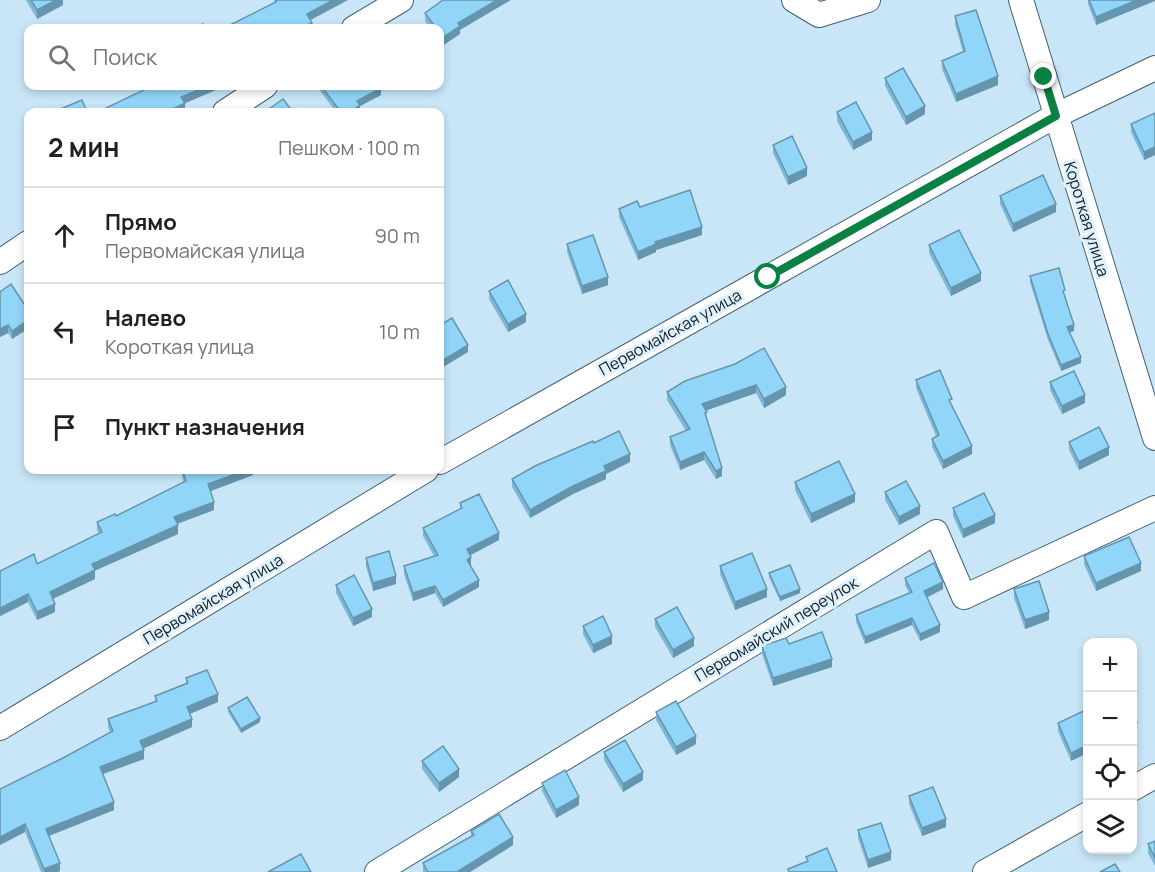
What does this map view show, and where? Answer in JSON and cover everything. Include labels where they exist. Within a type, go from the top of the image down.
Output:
[{"type":"street","points":[[361,24],[400,0]]},
{"type":"street","points":[[794,0],[819,15],[867,0]]},
{"type":"street","name":"Короткая улица","points":[[1021,0],[1155,438]]},
{"type":"street","name":"Первомайская улица","points":[[444,460],[1056,116],[1155,68]]},
{"type":"street","points":[[231,108],[259,90]]},
{"type":"street","points":[[0,262],[24,246]]},
{"type":"street","name":"Первомайская улица","points":[[0,728],[419,474]]},
{"type":"street","name":"Первомайский переулок","points":[[377,872],[936,532],[964,597],[1155,508]]},
{"type":"street","points":[[1137,786],[1155,776]]},
{"type":"street","points":[[985,872],[1083,817]]},
{"type":"building","points":[[31,0],[56,0],[37,10]]},
{"type":"building","points":[[275,0],[333,0],[307,14],[312,23],[309,24],[232,24],[276,2]]},
{"type":"building","points":[[443,0],[497,0],[458,23],[460,26],[444,37],[444,24],[433,24],[425,13]]},
{"type":"building","points":[[1089,0],[1137,0],[1096,17]]},
{"type":"building","points":[[976,10],[998,76],[956,94],[942,61],[965,51],[955,16]]},
{"type":"building","points":[[903,68],[925,106],[906,117],[885,78]]},
{"type":"building","points":[[144,90],[198,90],[181,97],[185,103],[175,108],[106,108]]},
{"type":"building","points":[[324,90],[377,90],[357,101],[360,105],[356,108],[338,108]]},
{"type":"building","points":[[283,99],[290,108],[271,108]]},
{"type":"building","points":[[82,100],[85,108],[62,108]]},
{"type":"building","points":[[856,102],[872,132],[853,142],[837,112]]},
{"type":"building","points":[[1155,113],[1155,147],[1144,152],[1131,124]]},
{"type":"building","points":[[792,136],[807,168],[788,177],[773,145]]},
{"type":"building","points":[[1043,175],[1056,204],[1013,224],[1000,196]]},
{"type":"building","points":[[690,190],[702,227],[655,242],[656,244],[638,252],[619,209],[637,201],[640,207]]},
{"type":"building","points":[[959,230],[981,273],[951,288],[929,245]]},
{"type":"building","points":[[593,235],[608,277],[582,286],[567,244]]},
{"type":"building","points":[[1059,268],[1065,290],[1063,291],[1074,325],[1067,327],[1081,357],[1061,365],[1048,334],[1030,276]]},
{"type":"building","points":[[508,280],[526,314],[508,324],[489,291]]},
{"type":"building","points":[[11,284],[24,304],[24,323],[12,331],[8,325],[0,329],[0,292]]},
{"type":"building","points":[[452,318],[468,345],[444,360],[444,323]]},
{"type":"building","points":[[764,348],[786,387],[764,399],[756,385],[702,404],[707,412],[705,413],[722,468],[716,471],[704,452],[680,462],[670,437],[690,429],[667,392],[685,381],[735,364]]},
{"type":"building","points":[[940,370],[952,399],[949,400],[972,446],[943,461],[932,439],[939,435],[916,380]]},
{"type":"building","points":[[1074,371],[1085,395],[1062,406],[1050,382]]},
{"type":"building","points":[[1099,427],[1109,447],[1079,462],[1069,442]]},
{"type":"building","points":[[619,431],[630,454],[604,466],[606,471],[530,510],[512,479],[535,466]]},
{"type":"building","points":[[839,461],[855,494],[811,514],[795,482]]},
{"type":"building","points":[[183,474],[236,474],[208,484],[214,502],[174,517],[178,525],[92,564],[95,570],[50,592],[55,604],[37,612],[28,594],[0,608],[0,571],[34,554],[37,564],[102,532],[97,522],[115,514],[116,516],[186,481]]},
{"type":"building","points":[[906,481],[920,506],[899,517],[885,492]]},
{"type":"building","points":[[984,493],[995,515],[963,530],[953,508]]},
{"type":"building","points":[[479,494],[499,533],[467,549],[471,557],[467,560],[479,580],[443,600],[435,586],[413,593],[404,566],[438,555],[423,528],[462,508],[460,503]]},
{"type":"building","points":[[1129,537],[1141,563],[1096,583],[1084,556]]},
{"type":"building","points":[[389,551],[396,576],[373,583],[366,558]]},
{"type":"building","points":[[752,553],[767,589],[735,602],[720,566]]},
{"type":"building","points":[[934,563],[943,582],[924,591],[940,625],[920,634],[912,618],[865,637],[856,615],[912,592],[905,578]]},
{"type":"building","points":[[790,565],[800,589],[780,597],[769,573]]},
{"type":"building","points":[[354,575],[372,609],[353,618],[336,585]]},
{"type":"building","points":[[1039,581],[1049,612],[1025,620],[1014,589]]},
{"type":"building","points":[[677,607],[694,638],[673,650],[655,619]]},
{"type":"building","points":[[603,616],[612,636],[593,645],[583,626]]},
{"type":"building","points":[[822,632],[832,659],[773,678],[762,646],[786,638],[789,644]]},
{"type":"building","points":[[207,670],[218,694],[187,707],[192,719],[140,741],[144,750],[100,767],[114,802],[46,829],[60,863],[44,869],[25,824],[0,837],[0,789],[113,731],[108,719],[157,701],[155,696],[188,683],[186,678]]},
{"type":"building","points":[[247,697],[260,718],[241,729],[228,708]]},
{"type":"building","points":[[676,701],[696,736],[676,747],[656,712]]},
{"type":"building","points":[[1083,711],[1083,747],[1071,753],[1058,723]]},
{"type":"building","points":[[625,740],[643,772],[623,784],[604,752]]},
{"type":"building","points":[[443,746],[459,769],[439,783],[422,761]]},
{"type":"building","points":[[565,770],[579,797],[556,810],[542,783]]},
{"type":"building","points":[[933,787],[946,819],[922,828],[909,796]]},
{"type":"building","points":[[499,814],[513,837],[457,872],[428,872],[423,863],[474,835],[471,831]]},
{"type":"building","points":[[881,823],[891,852],[868,860],[858,830]]},
{"type":"building","points":[[1155,841],[1155,858],[1148,844]]},
{"type":"building","points":[[827,848],[837,872],[789,872],[788,869],[808,861],[806,857]]},
{"type":"building","points":[[301,854],[311,872],[268,872]]},
{"type":"building","points":[[1115,864],[1120,872],[1100,872]]},
{"type":"route","points":[[768,277],[1056,116],[1044,77]]}]
